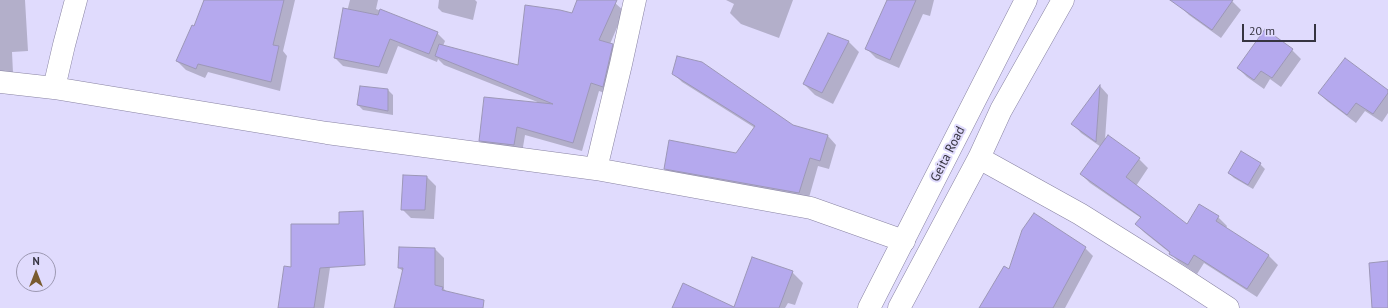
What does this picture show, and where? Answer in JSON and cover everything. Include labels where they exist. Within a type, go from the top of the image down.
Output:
[{"type":"main road","points":[[54,88],[76,0]]},
{"type":"main road","points":[[596,169],[635,0]]},
{"type":"main road","name":"Geita Road","points":[[868,308],[904,241],[1026,0]]},
{"type":"main road","points":[[899,308],[979,158],[1002,110],[1063,0]]},
{"type":"main road","points":[[0,82],[54,88],[327,132],[596,169],[810,208],[904,241]]},
{"type":"main road","points":[[979,158],[1080,214],[1228,308]]},
{"type":"building","points":[[204,0],[284,0],[273,45],[279,46],[271,82],[198,64],[196,69],[176,61],[192,25],[194,26]]},
{"type":"building","points":[[577,0],[617,0],[599,40],[613,44],[603,87],[591,83],[573,143],[517,127],[514,145],[479,141],[484,97],[553,104],[435,56],[439,44],[518,65],[525,5],[572,13]]},
{"type":"building","points":[[887,0],[916,0],[890,60],[865,49]]},
{"type":"building","points":[[1170,0],[1233,0],[1212,30]]},
{"type":"building","points":[[343,8],[378,15],[380,9],[438,32],[429,54],[390,39],[379,67],[334,58]]},
{"type":"building","points":[[1265,29],[1293,49],[1272,78],[1261,71],[1254,80],[1237,68]]},
{"type":"building","points":[[828,33],[849,41],[822,93],[803,84]]},
{"type":"building","points":[[677,56],[702,62],[793,125],[828,135],[820,161],[810,158],[799,193],[664,169],[669,140],[736,153],[755,126],[672,74]]},
{"type":"building","points":[[1345,58],[1388,90],[1388,93],[1373,114],[1356,103],[1347,115],[1318,93]]},
{"type":"building","points":[[1100,85],[1096,142],[1071,124]]},
{"type":"building","points":[[360,86],[388,89],[388,111],[357,105]]},
{"type":"building","points":[[1108,135],[1140,158],[1126,177],[1187,224],[1199,204],[1219,216],[1216,221],[1269,255],[1247,289],[1194,255],[1188,265],[1169,254],[1170,252],[1135,224],[1141,217],[1080,174]]},
{"type":"building","points":[[1241,151],[1261,163],[1248,185],[1228,173]]},
{"type":"building","points":[[403,175],[427,176],[425,210],[401,210]]},
{"type":"building","points":[[363,211],[365,265],[320,268],[314,308],[278,308],[284,266],[291,267],[291,224],[339,224],[339,212]]},
{"type":"building","points":[[1034,213],[1086,247],[1053,308],[979,308],[1004,266],[1009,269],[1022,230]]},
{"type":"building","points":[[399,247],[435,248],[435,285],[443,287],[442,290],[484,300],[483,308],[394,308],[403,268],[398,268]]},
{"type":"building","points":[[752,257],[793,271],[779,308],[672,308],[683,283],[734,307]]},
{"type":"building","points":[[1388,261],[1388,308],[1372,308],[1369,263]]}]
